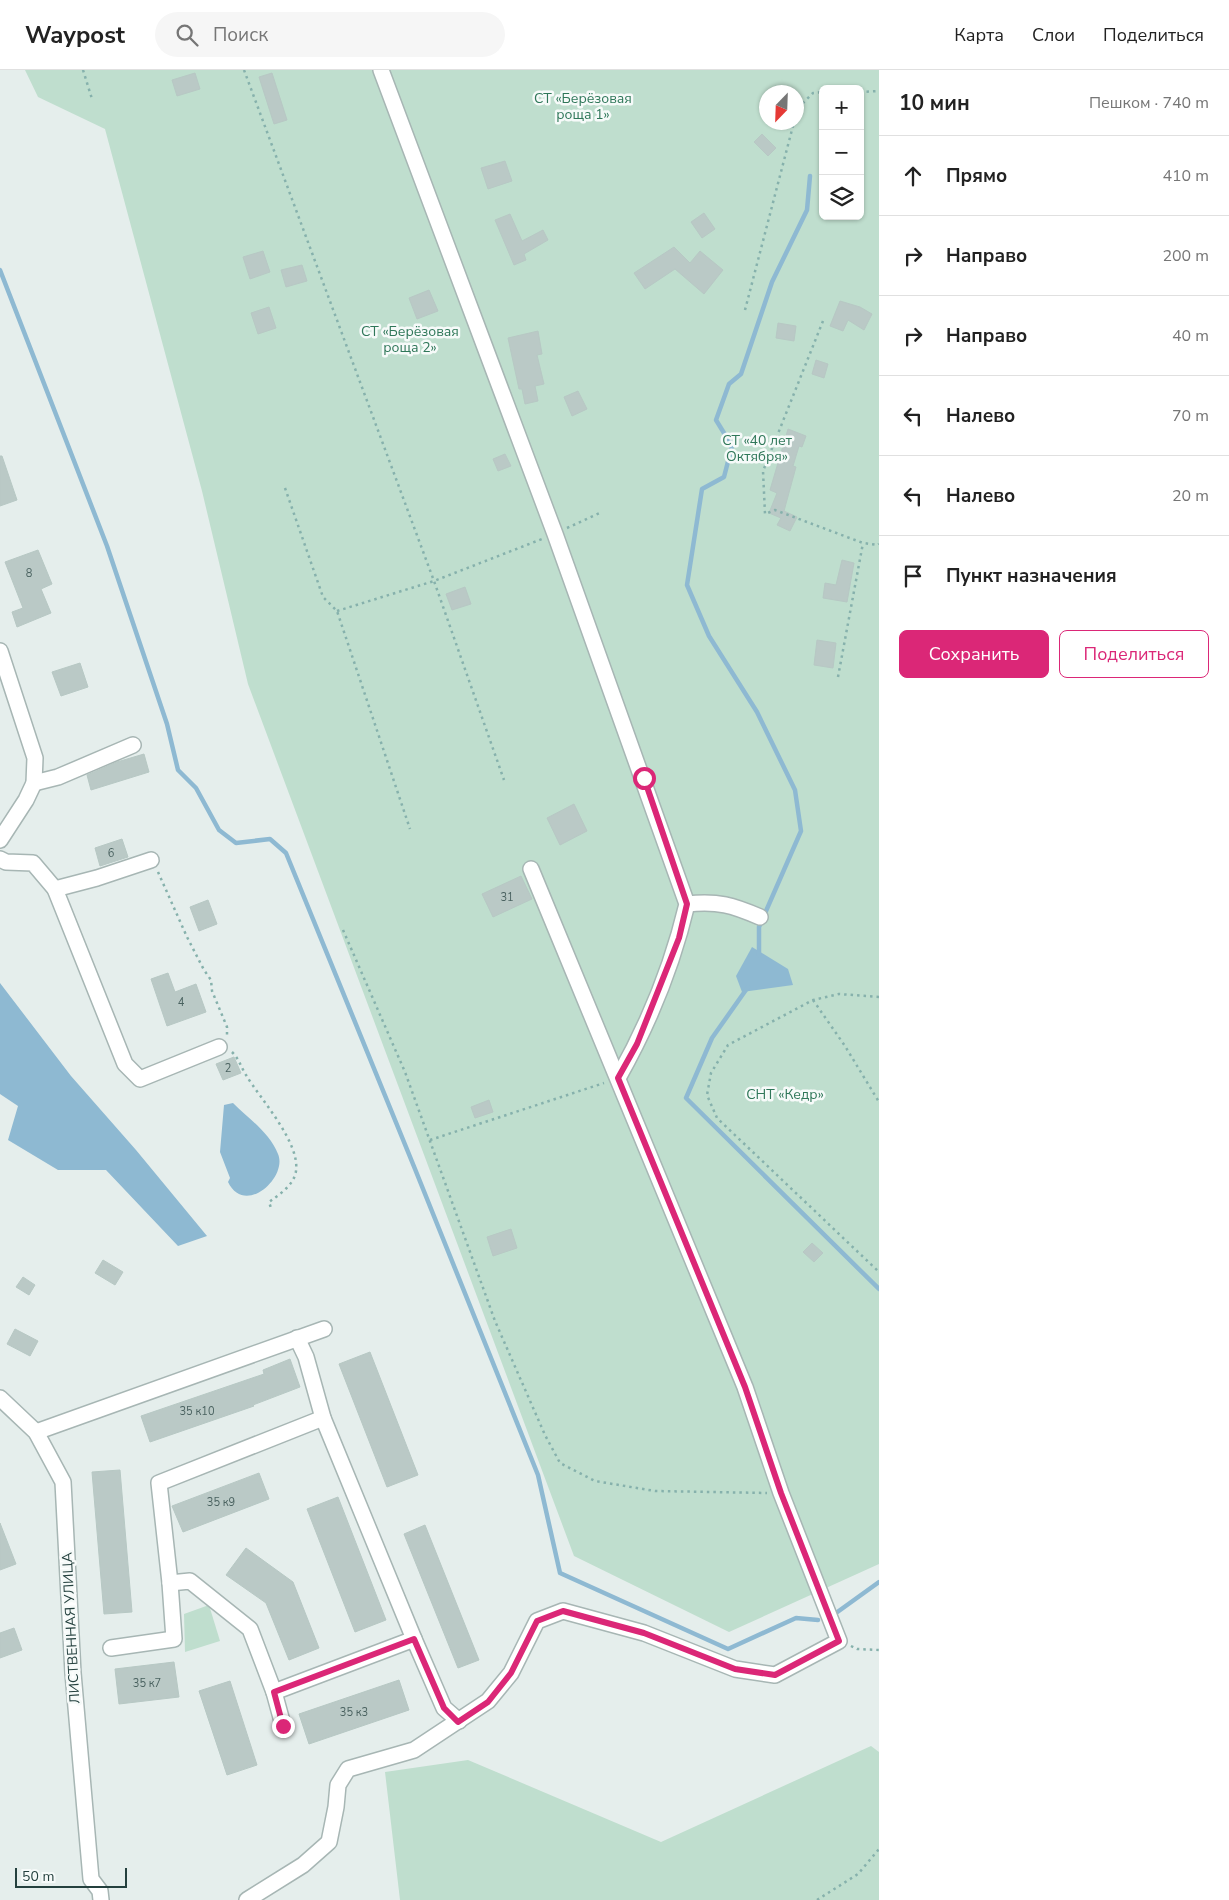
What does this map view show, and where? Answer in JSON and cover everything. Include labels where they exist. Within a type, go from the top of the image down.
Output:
[{"type":"street","points":[[381,70],[554,534],[687,904],[679,938],[672,956],[637,1044],[618,1078]]},
{"type":"street","points":[[0,651],[35,758],[34,783],[26,800],[0,840]]},
{"type":"street","points":[[34,783],[58,776],[133,745]]},
{"type":"street","points":[[0,859],[6,862],[33,863],[55,889],[125,1064],[140,1079],[219,1046]]},
{"type":"street","points":[[55,889],[97,878],[151,860]]},
{"type":"street","points":[[246,1900],[303,1865],[329,1842],[338,1785],[348,1769],[414,1750],[488,1702],[511,1673],[537,1621],[563,1611],[644,1633],[735,1669],[775,1675],[839,1641],[781,1493],[745,1387],[531,868]]},
{"type":"street","points":[[687,904],[709,902],[734,906],[760,917]]},
{"type":"street","points":[[36,1432],[324,1329]]},
{"type":"street","points":[[297,1338],[306,1357],[324,1418],[414,1639],[444,1708],[458,1722]]},
{"type":"street","name":"ЛИСТВЕННАЯ УЛИЦА","points":[[0,1398],[36,1432],[63,1482],[73,1673],[91,1879],[100,1891],[101,1900]]},
{"type":"street","points":[[111,1648],[174,1639],[159,1483],[324,1418]]},
{"type":"street","points":[[170,1583],[190,1581],[250,1629],[274,1692],[283,1726]]},
{"type":"street","points":[[274,1692],[414,1639]]},
{"type":"path","points":[[84,70],[92,99]]},
{"type":"path","points":[[244,70],[434,581],[504,780]]},
{"type":"path","points":[[864,92],[879,91]]},
{"type":"path","points":[[804,102],[813,92],[819,92]]},
{"type":"path","points":[[745,310],[792,130]]},
{"type":"path","points":[[823,321],[763,471],[765,514],[775,510],[863,543],[879,544]]},
{"type":"path","points":[[285,488],[324,597],[336,611],[410,829]]},
{"type":"path","points":[[336,611],[434,581],[554,534],[602,512]]},
{"type":"path","points":[[838,676],[863,543]]},
{"type":"path","points":[[343,930],[405,1072],[495,1321],[545,1434],[560,1462],[595,1481],[655,1491],[781,1493]]},
{"type":"path","points":[[879,997],[840,994],[813,1000],[728,1046],[711,1073],[707,1095],[717,1118],[879,1272]]},
{"type":"path","points":[[813,1000],[845,1046],[879,1102]]},
{"type":"path","points":[[430,1140],[618,1078]]},
{"type":"path","points":[[839,1641],[857,1649],[879,1650]]},
{"type":"path","points":[[817,1900],[858,1874],[879,1849]]},
{"type":"green space","name":"СТ «Берёзовая роща 2»","points":[[25,70],[879,70],[879,1564],[729,1632],[574,1556],[248,684],[202,491],[105,129],[38,97]]},
{"type":"green space","points":[[209,1605],[220,1641],[185,1652],[184,1614]]},
{"type":"green space","points":[[871,1746],[879,1752],[879,1900],[400,1900],[385,1772],[468,1760],[661,1842]]},
{"type":"water","points":[[752,947],[788,969],[793,985],[742,992],[736,976]]},
{"type":"water","points":[[0,983],[71,1076],[136,1150],[207,1236],[178,1246],[106,1170],[58,1170],[8,1140],[18,1106],[0,1094]]},
{"type":"water","points":[[233,1103],[270,1139],[278,1154],[277,1173],[263,1190],[254,1195],[244,1196],[235,1192],[228,1182],[230,1178],[220,1152],[224,1105]]},
{"type":"building","points":[[195,73],[200,89],[177,96],[172,80]]},
{"type":"building","points":[[272,73],[287,120],[274,124],[259,77]]},
{"type":"building","points":[[762,134],[776,148],[768,156],[754,142]]},
{"type":"building","points":[[505,161],[512,181],[488,189],[481,168]]},
{"type":"building","points":[[704,213],[715,229],[702,238],[691,222]]},
{"type":"building","points":[[510,214],[522,241],[543,230],[548,240],[524,254],[526,260],[514,265],[495,220]]},
{"type":"building","points":[[674,247],[690,263],[700,251],[723,270],[704,294],[675,269],[645,289],[634,273]]},
{"type":"building","points":[[263,251],[270,272],[250,279],[243,257]]},
{"type":"building","points":[[302,265],[307,281],[286,287],[281,270]]},
{"type":"building","points":[[429,290],[438,311],[417,319],[409,298]]},
{"type":"building","points":[[840,301],[860,307],[872,314],[864,330],[848,320],[843,331],[830,326]]},
{"type":"building","points":[[269,307],[276,328],[258,334],[251,313]]},
{"type":"building","points":[[778,323],[796,326],[794,341],[776,338]]},
{"type":"building","points":[[538,331],[542,354],[537,355],[544,384],[535,386],[538,401],[525,404],[522,389],[519,389],[508,338]]},
{"type":"building","points":[[816,360],[828,364],[824,378],[812,374]]},
{"type":"building","points":[[578,391],[587,409],[572,416],[564,397]]},
{"type":"building","points":[[788,429],[806,436],[802,447],[799,446],[793,466],[796,467],[784,511],[797,517],[790,531],[777,525],[781,518],[769,513],[777,493],[770,490]]},
{"type":"building","points":[[505,454],[511,466],[498,471],[493,459]]},
{"type":"building","points":[[0,456],[2,456],[17,500],[0,506]]},
{"type":"building","points":[[38,550],[52,584],[41,589],[51,613],[17,627],[12,612],[23,608],[5,562]]},
{"type":"building","points":[[842,560],[854,563],[847,602],[823,598],[825,583],[836,585]]},
{"type":"building","points":[[465,587],[471,604],[452,610],[446,594]]},
{"type":"building","points":[[817,640],[836,643],[833,668],[814,665]]},
{"type":"building","points":[[80,663],[88,687],[61,696],[52,672]]},
{"type":"building","points":[[144,754],[149,772],[91,790],[87,775],[117,762]]},
{"type":"building","points":[[574,804],[587,831],[560,845],[547,818]]},
{"type":"building","points":[[122,839],[128,857],[100,866],[95,848]]},
{"type":"building","points":[[521,876],[532,899],[493,917],[482,894]]},
{"type":"building","points":[[208,900],[217,924],[199,931],[190,907]]},
{"type":"building","points":[[168,973],[175,992],[196,984],[206,1012],[167,1026],[151,979]]},
{"type":"building","points":[[234,1057],[241,1073],[223,1080],[216,1064]]},
{"type":"building","points":[[489,1100],[493,1112],[475,1118],[471,1107]]},
{"type":"building","points":[[511,1229],[517,1248],[493,1256],[487,1237]]},
{"type":"building","points":[[812,1243],[823,1253],[814,1262],[803,1252]]},
{"type":"building","points":[[103,1260],[123,1272],[115,1285],[95,1273]]},
{"type":"building","points":[[23,1277],[35,1285],[29,1295],[16,1287]]},
{"type":"building","points":[[15,1329],[38,1341],[30,1356],[7,1344]]},
{"type":"building","points":[[370,1352],[418,1475],[387,1487],[339,1364]]},
{"type":"building","points":[[290,1359],[300,1387],[254,1406],[150,1442],[141,1416],[264,1374],[263,1370]]},
{"type":"building","points":[[120,1470],[132,1612],[104,1614],[92,1472]]},
{"type":"building","points":[[259,1473],[269,1499],[183,1532],[172,1506]]},
{"type":"building","points":[[338,1497],[386,1620],[355,1632],[307,1509]]},
{"type":"building","points":[[0,1523],[16,1564],[0,1570]]},
{"type":"building","points":[[425,1525],[479,1660],[458,1668],[404,1534]]},
{"type":"building","points":[[246,1548],[293,1582],[319,1648],[289,1660],[266,1603],[226,1575]]},
{"type":"building","points":[[14,1628],[22,1650],[0,1658],[0,1633]]},
{"type":"building","points":[[174,1662],[179,1697],[119,1704],[115,1669]]},
{"type":"building","points":[[399,1680],[409,1710],[309,1744],[299,1714]]},
{"type":"building","points":[[230,1681],[257,1765],[227,1775],[199,1691]]},
{"type":"waterway","points":[[759,955],[759,927],[801,831],[795,790],[757,712],[709,636],[687,585],[702,489],[724,477],[732,446],[716,420],[729,384],[741,374],[772,282],[807,210],[810,176]]},
{"type":"waterway","points":[[0,270],[107,546],[167,724],[178,770],[196,788],[219,830],[236,843],[270,839],[286,853],[538,1475],[560,1573],[728,1649],[796,1618],[818,1620]]},
{"type":"waterway","points":[[748,987],[712,1038],[686,1098],[879,1289]]},
{"type":"waterway","points":[[836,1613],[879,1582]]},
{"type":"route","points":[[283,1726],[274,1692],[414,1639],[444,1708],[458,1722],[488,1702],[511,1673],[537,1621],[563,1611],[644,1633],[735,1669],[775,1675],[839,1641],[781,1493],[745,1387],[618,1078],[637,1044],[679,938],[687,904],[644,778]]},
{"type":"park label","name":"СТ «Берёзовая роща 1»","points":[[583,106]]},
{"type":"park label","name":"СТ «40 лет Октября»","points":[[757,448]]},
{"type":"park label","name":"СНТ «Кедр»","points":[[785,1094]]}]
